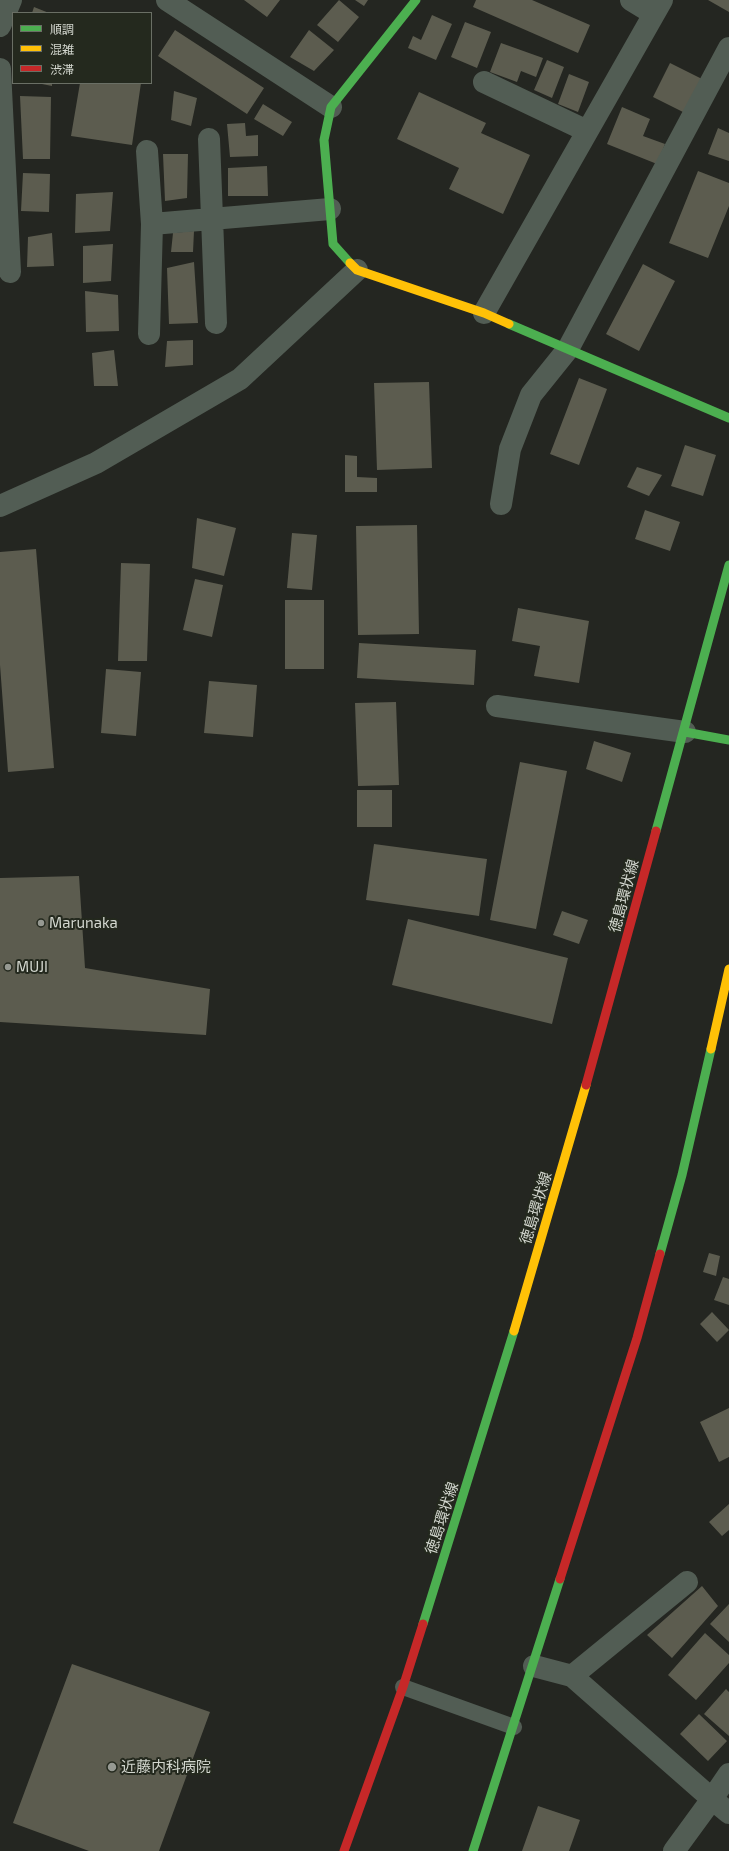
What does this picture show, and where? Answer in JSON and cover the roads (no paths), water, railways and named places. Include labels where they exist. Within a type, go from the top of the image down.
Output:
[{"type":"main road","points":[[416,0],[331,107],[324,140],[333,244],[356,270],[484,313],[729,418]]},
{"type":"main road","name":"徳島環状線","points":[[344,1851],[403,1688],[494,1402],[572,1137],[729,565]]},
{"type":"main road","points":[[684,732],[729,740]]},
{"type":"main road","points":[[473,1851],[534,1666],[637,1338],[682,1175],[729,969]]},
{"type":"street","points":[[0,26],[11,0]]},
{"type":"street","points":[[167,0],[331,107]]},
{"type":"street","points":[[484,313],[658,7],[630,0]]},
{"type":"street","points":[[501,504],[510,449],[531,395],[568,348],[729,48]]},
{"type":"street","points":[[0,69],[4,204],[10,272]]},
{"type":"street","points":[[484,82],[587,131]]},
{"type":"street","points":[[209,139],[216,323]]},
{"type":"street","points":[[147,151],[152,224],[149,334]]},
{"type":"street","points":[[152,224],[330,209]]},
{"type":"street","points":[[0,506],[96,463],[240,379],[356,270]]},
{"type":"street","points":[[497,706],[684,732]]},
{"type":"street","points":[[572,1676],[687,1582]]},
{"type":"street","points":[[534,1666],[572,1676],[729,1813]]},
{"type":"street","points":[[674,1851],[729,1774]]},
{"type":"lane","points":[[403,1688],[514,1727]]},
{"type":"place","name":"Marunaka","points":[[41,923]]},
{"type":"place","name":"MUJI","points":[[8,967]]},
{"type":"place","name":"近藤内科病院","points":[[112,1767]]}]
